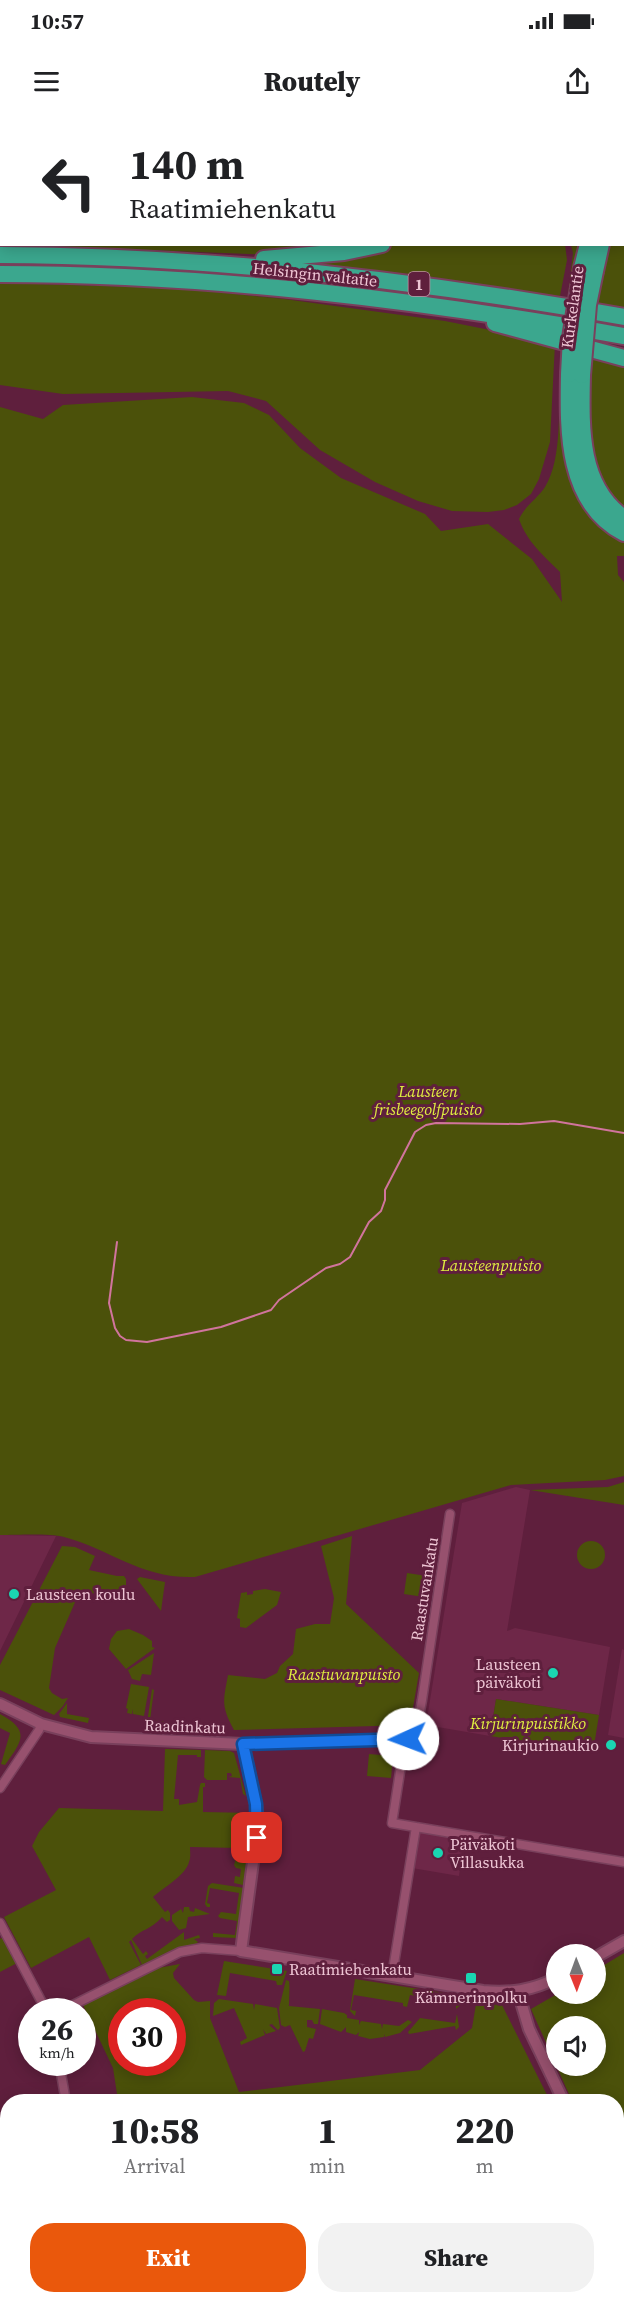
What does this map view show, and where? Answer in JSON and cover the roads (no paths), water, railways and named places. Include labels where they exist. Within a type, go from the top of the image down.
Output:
[{"type":"highway","points":[[212,263],[344,252],[372,246]]},
{"type":"highway","name":"Kurkelantie","points":[[588,246],[589,270]]},
{"type":"highway","name":"Kurkelantie","points":[[576,375],[576,304],[600,246]]},
{"type":"highway","name":"Helsingin valtatie","points":[[0,255],[212,263],[432,285],[624,316]]},
{"type":"highway","name":"Helsingin valtatie","points":[[0,274],[102,276],[212,282],[428,303],[624,336]]},
{"type":"highway","points":[[428,303],[624,357]]},
{"type":"highway","points":[[576,375],[583,442],[589,470],[604,499],[624,518]]},
{"type":"highway","points":[[576,375],[570,440],[578,476],[592,505],[607,522],[624,533]]},
{"type":"street","name":"Raastuvankatu","points":[[416,1827],[392,1823],[408,1739],[417,1728],[450,1514]]},
{"type":"street","name":"Raadinkatu","points":[[0,1704],[41,1724],[91,1737],[243,1744],[408,1739]]},
{"type":"street","points":[[0,1788],[41,1724]]},
{"type":"street","points":[[241,1951],[258,1826],[256,1804],[243,1744]]},
{"type":"street","points":[[392,1976],[416,1827],[624,1862]]},
{"type":"street","points":[[0,1923],[40,1998]]},
{"type":"street","points":[[606,1951],[624,1941]]},
{"type":"street","points":[[87,1998],[180,1952],[202,1948],[241,1951],[483,1991],[518,1992],[546,1983]]},
{"type":"street","points":[[518,1992],[529,2029],[560,2094]]},
{"type":"street","points":[[61,2076],[65,2094]]},
{"type":"waterway","points":[[117,1242],[109,1303],[115,1328],[120,1336],[126,1340],[147,1342],[221,1327],[271,1310],[279,1300],[326,1268],[340,1264],[350,1257],[369,1222],[381,1211],[385,1200],[385,1190],[415,1132],[426,1125],[436,1123],[520,1124],[554,1121],[624,1133]]},
{"type":"place","name":"Lausteen koulu","points":[[14,1594]]},
{"type":"place","name":"Lausteen päiväkoti","points":[[553,1673]]},
{"type":"place","name":"Kirjurinaukio","points":[[611,1745]]},
{"type":"place","name":"Päiväkoti Villasukka","points":[[438,1853]]},
{"type":"place","name":"Raatimiehenkatu","points":[[277,1969]]},
{"type":"place","name":"Kämnerinpolku","points":[[471,1978]]},
{"type":"park label","name":"Lausteen frisbeegolfpuisto","points":[[428,1100]]},
{"type":"park label","name":"Lausteenpuisto","points":[[491,1265]]},
{"type":"park label","name":"Raastuvanpuisto","points":[[344,1674]]},
{"type":"park label","name":"Kirjurinpuistikko","points":[[528,1723]]}]
